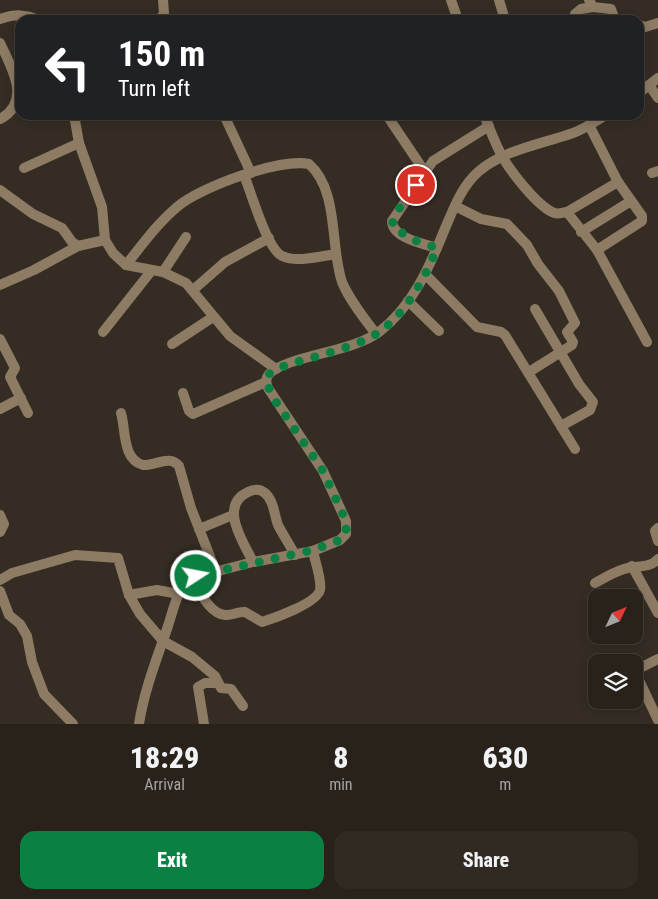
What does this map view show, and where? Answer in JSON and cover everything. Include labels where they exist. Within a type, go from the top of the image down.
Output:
[{"type":"street","points":[[163,0],[163,15]]},
{"type":"street","points":[[452,0],[456,15]]},
{"type":"street","points":[[499,0],[504,15]]},
{"type":"street","points":[[575,15],[591,3],[611,10],[614,15]]},
{"type":"street","points":[[0,19],[10,15],[28,15]]},
{"type":"street","points":[[644,26],[658,23]]},
{"type":"street","points":[[0,43],[15,72]]},
{"type":"street","points":[[644,89],[658,78]]},
{"type":"street","points":[[649,85],[658,98]]},
{"type":"street","points":[[0,120],[13,110],[15,104]]},
{"type":"street","points":[[75,120],[79,143],[102,208],[105,240],[113,253],[126,265],[175,276],[193,290],[230,336],[245,349],[276,369]]},
{"type":"street","points":[[226,120],[248,174],[269,238],[277,253],[289,258],[336,254]]},
{"type":"street","points":[[390,120],[425,172]]},
{"type":"street","points":[[486,120],[502,157],[516,177],[544,207],[559,214],[567,212],[618,182]]},
{"type":"street","points":[[139,724],[162,641],[179,594],[190,577],[313,550],[344,537],[348,529],[323,471],[274,399],[266,382],[269,374],[276,369],[353,345],[376,334],[387,325],[408,301],[425,274],[455,206],[478,172],[502,157],[589,125],[598,120]]},
{"type":"street","points":[[589,125],[618,182],[642,221],[597,250]]},
{"type":"street","points":[[437,248],[411,239],[392,226],[394,216],[440,154],[489,126]]},
{"type":"street","points":[[24,168],[79,143]]},
{"type":"street","points":[[126,265],[159,224],[178,206],[202,192],[248,174],[298,162],[309,164],[321,178],[332,216],[336,254],[343,283],[376,334]]},
{"type":"street","points":[[0,190],[33,214],[62,228],[72,242],[78,246]]},
{"type":"street","points":[[581,232],[631,201]]},
{"type":"street","points":[[455,206],[481,219],[507,224],[527,245],[538,264],[559,291],[575,323],[567,332],[573,344],[530,372]]},
{"type":"street","points":[[567,212],[597,250],[647,342]]},
{"type":"street","points":[[163,272],[186,237]]},
{"type":"street","points":[[193,290],[225,262],[269,238]]},
{"type":"street","points":[[0,285],[34,270],[78,246],[105,240]]},
{"type":"street","points":[[103,332],[152,270]]},
{"type":"street","points":[[425,274],[477,327],[501,332],[505,336],[530,372],[575,449]]},
{"type":"street","points":[[408,301],[440,331]]},
{"type":"street","points":[[535,309],[593,402],[590,410],[561,426]]},
{"type":"street","points":[[172,344],[213,317]]},
{"type":"street","points":[[0,339],[15,368],[10,377],[28,413]]},
{"type":"street","points":[[183,393],[189,411],[193,414],[266,382]]},
{"type":"street","points":[[0,409],[21,398]]},
{"type":"street","points":[[121,413],[128,449],[139,464],[148,466],[170,461],[175,462],[179,466],[199,529],[216,572]]},
{"type":"street","points":[[253,562],[235,525],[233,515],[234,507],[240,498],[250,490],[260,490],[272,503],[278,524],[295,555]]},
{"type":"street","points":[[0,515],[4,524],[0,532]]},
{"type":"street","points":[[199,529],[233,515]]},
{"type":"street","points":[[658,528],[655,531],[658,541]]},
{"type":"street","points":[[190,577],[211,608],[219,614],[224,616],[245,612],[262,622],[313,600],[319,593],[320,587],[313,550]]},
{"type":"street","points":[[0,580],[12,573],[75,555],[114,557],[121,560],[129,595],[140,614],[162,641],[192,657],[215,676],[221,688],[231,688],[242,706]]},
{"type":"street","points":[[595,583],[632,566],[650,565],[658,559]]},
{"type":"street","points":[[632,566],[658,613]]},
{"type":"street","points":[[129,595],[157,590],[179,594]]},
{"type":"street","points":[[0,591],[9,615],[20,624],[27,636],[32,662],[44,694],[73,724]]},
{"type":"street","points":[[658,659],[640,668],[636,674],[658,720]]},
{"type":"street","points":[[204,724],[198,687],[205,683],[218,683]]},
{"type":"route","points":[[196,576],[313,550],[340,540],[346,534],[348,529],[346,521],[323,471],[274,399],[266,382],[267,377],[271,372],[288,364],[367,340],[399,313],[425,274],[437,248],[411,239],[396,231],[392,226],[394,216],[416,185]]}]
